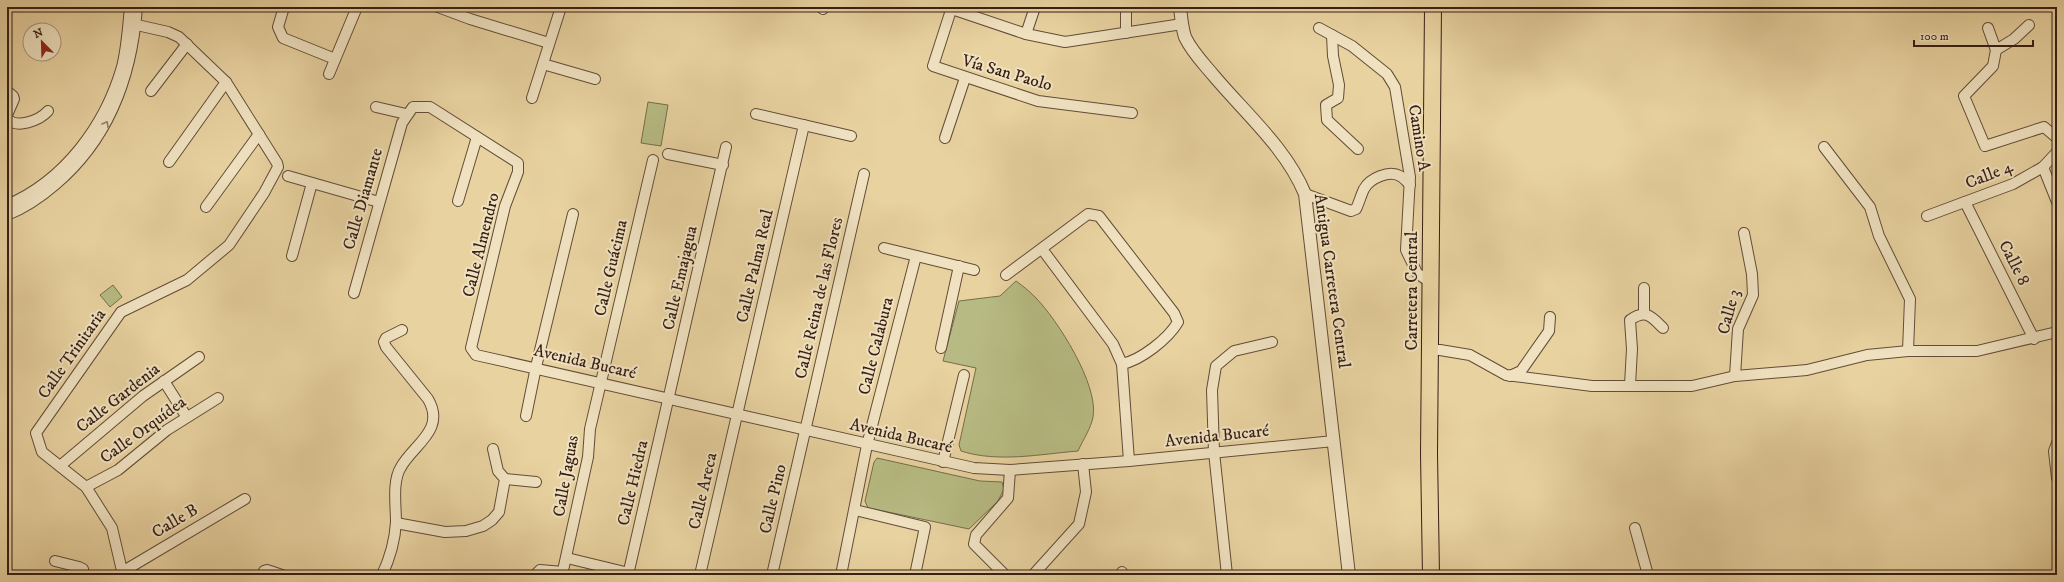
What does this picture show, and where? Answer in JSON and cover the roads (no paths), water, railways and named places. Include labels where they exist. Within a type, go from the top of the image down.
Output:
[{"type":"highway","name":"Carretera Central","points":[[1433,7],[1431,283],[1435,350],[1442,575]]},
{"type":"highway","name":"Carretera Central","points":[[1431,575],[1429,453],[1435,350],[1444,7]]},
{"type":"street","points":[[7,205],[33,193],[52,178],[74,157],[94,129],[116,87],[127,41],[130,7]]},
{"type":"street","points":[[7,215],[28,205],[62,179],[79,162],[100,135],[113,113],[132,56],[137,25],[137,7]]},
{"type":"street","points":[[284,7],[278,27],[283,38],[335,59]]},
{"type":"street","points":[[329,74],[357,7]]},
{"type":"street","points":[[438,7],[470,19],[549,43]]},
{"type":"street","points":[[532,98],[561,7]]},
{"type":"street","points":[[1026,34],[1035,7]]},
{"type":"street","points":[[1126,7],[1126,33]]},
{"type":"street","name":"Antigua Carretera Central","points":[[1180,7],[1182,24],[1191,48],[1232,97],[1283,153],[1298,177],[1305,194],[1310,224],[1349,575]]},
{"type":"street","points":[[950,8],[1026,34],[1065,42],[1182,24]]},
{"type":"street","name":"Vía San Paolo","points":[[950,8],[933,66],[1038,101],[1132,113]]},
{"type":"street","points":[[1996,50],[2014,39],[2029,24]]},
{"type":"street","name":"Calle Trinitaria","points":[[60,466],[42,452],[36,433],[121,312],[175,287],[229,245],[278,171],[277,163],[226,82],[187,44],[168,32],[137,25]]},
{"type":"street","name":"Camino A","points":[[1318,28],[1352,46],[1387,74],[1395,87],[1410,177],[1406,250],[1417,273],[1431,283]]},
{"type":"street","points":[[1988,28],[1996,50],[1993,66],[1964,96],[1985,146],[2044,127],[2057,138]]},
{"type":"street","points":[[1332,35],[1333,56],[1339,85],[1338,98],[1326,105],[1327,120],[1358,149]]},
{"type":"street","points":[[151,91],[187,44]]},
{"type":"street","points":[[543,64],[595,79]]},
{"type":"street","points":[[945,138],[966,78]]},
{"type":"street","points":[[169,162],[226,82]]},
{"type":"street","points":[[7,91],[13,96],[14,99],[7,116],[13,122],[24,123],[38,119],[48,111]]},
{"type":"street","points":[[376,106],[408,112],[414,106],[430,107],[477,137],[458,201]]},
{"type":"street","name":"Calle Diamante","points":[[354,293],[398,132],[408,112]]},
{"type":"street","points":[[756,114],[851,136]]},
{"type":"street","name":"Calle Palma Real","points":[[737,414],[804,125]]},
{"type":"street","points":[[206,207],[259,134]]},
{"type":"street","name":"Calle Almendro","points":[[472,348],[506,206],[518,172],[518,163],[477,137]]},
{"type":"street","points":[[1824,147],[1870,207],[1879,236],[1910,299],[1908,351]]},
{"type":"street","name":"Calle Emajagua","points":[[669,398],[726,148]]},
{"type":"street","name":"Calle 4","points":[[1927,216],[2013,184],[2043,167],[2057,152]]},
{"type":"street","points":[[668,154],[723,165]]},
{"type":"street","name":"Calle Guácima","points":[[600,383],[653,160]]},
{"type":"street","points":[[2043,167],[2057,202]]},
{"type":"street","name":"Calle Reina de las Flores","points":[[805,429],[864,174]]},
{"type":"street","points":[[1305,194],[1351,211],[1356,209],[1364,189],[1375,178],[1386,174],[1395,174],[1401,176],[1410,185]]},
{"type":"street","points":[[288,176],[379,202]]},
{"type":"street","points":[[292,256],[312,183]]},
{"type":"street","name":"Calle 8","points":[[1965,202],[2034,339]]},
{"type":"street","points":[[526,416],[536,367],[573,214]]},
{"type":"street","points":[[1006,275],[1088,214],[1099,216],[1174,313],[1178,322],[1171,333],[1132,362],[1122,364]]},
{"type":"street","name":"Calle 3","points":[[1735,376],[1738,328],[1753,295],[1752,274],[1744,233]]},
{"type":"street","points":[[884,248],[974,270]]},
{"type":"street","points":[[1042,249],[1113,344],[1122,364],[1129,461]]},
{"type":"street","name":"Calle Calabura","points":[[841,575],[867,445],[916,256]]},
{"type":"street","points":[[941,348],[959,266]]},
{"type":"street","points":[[1644,288],[1644,314]]},
{"type":"street","points":[[1630,385],[1632,349],[1630,320],[1638,315],[1644,314],[1654,319],[1663,328]]},
{"type":"street","points":[[1510,376],[1521,371],[1549,331],[1550,317]]},
{"type":"street","points":[[382,575],[393,547],[396,522],[395,490],[400,467],[422,442],[434,418],[433,407],[428,398],[386,347],[384,342],[386,338],[402,330]]},
{"type":"street","points":[[1435,350],[1470,355],[1510,376],[1592,386],[1692,386],[1735,376],[1807,370],[1867,355],[1908,351],[1977,351],[2034,339],[2057,332]]},
{"type":"street","points":[[1227,575],[1214,452],[1212,390],[1216,366],[1234,351],[1272,342]]},
{"type":"street","name":"Avenida Bucaré","points":[[472,348],[476,355],[536,367],[600,383],[805,429],[867,445],[974,468],[1010,470],[1129,461],[1334,441]]},
{"type":"street","name":"Calle Gardenia","points":[[60,466],[164,381],[199,357]]},
{"type":"street","points":[[943,462],[964,374]]},
{"type":"street","points":[[164,381],[186,416]]},
{"type":"street","name":"Calle Jaguas","points":[[562,574],[567,558],[588,457],[590,429],[600,383]]},
{"type":"street","name":"Calle Orquídea","points":[[86,487],[118,470],[186,416],[218,398]]},
{"type":"street","name":"Calle Hiedra","points":[[628,574],[669,398]]},
{"type":"street","name":"Calle Areca","points":[[700,575],[737,414]]},
{"type":"street","name":"Calle Pino","points":[[772,575],[805,429]]},
{"type":"street","points":[[2057,442],[2054,451],[2057,478]]},
{"type":"street","points":[[492,449],[498,471],[505,479],[536,482]]},
{"type":"street","points":[[1033,575],[1079,524],[1086,492],[1083,464]]},
{"type":"street","points":[[60,466],[86,487],[112,528],[122,573]]},
{"type":"street","points":[[1005,575],[974,544],[976,535],[1008,498],[1010,470]]},
{"type":"street","points":[[396,522],[445,532],[466,530],[482,526],[492,520],[499,512],[505,479]]},
{"type":"street","name":"Calle B","points":[[122,573],[245,499]]},
{"type":"street","points":[[854,510],[925,527],[915,575]]},
{"type":"street","points":[[1635,528],[1648,575]]},
{"type":"street","points":[[567,558],[628,574]]},
{"type":"street","points":[[55,561],[79,567],[83,569],[84,575]]},
{"type":"street","points":[[262,575],[264,571],[267,570],[282,575]]},
{"type":"street","points":[[535,575],[540,570],[562,574]]}]
